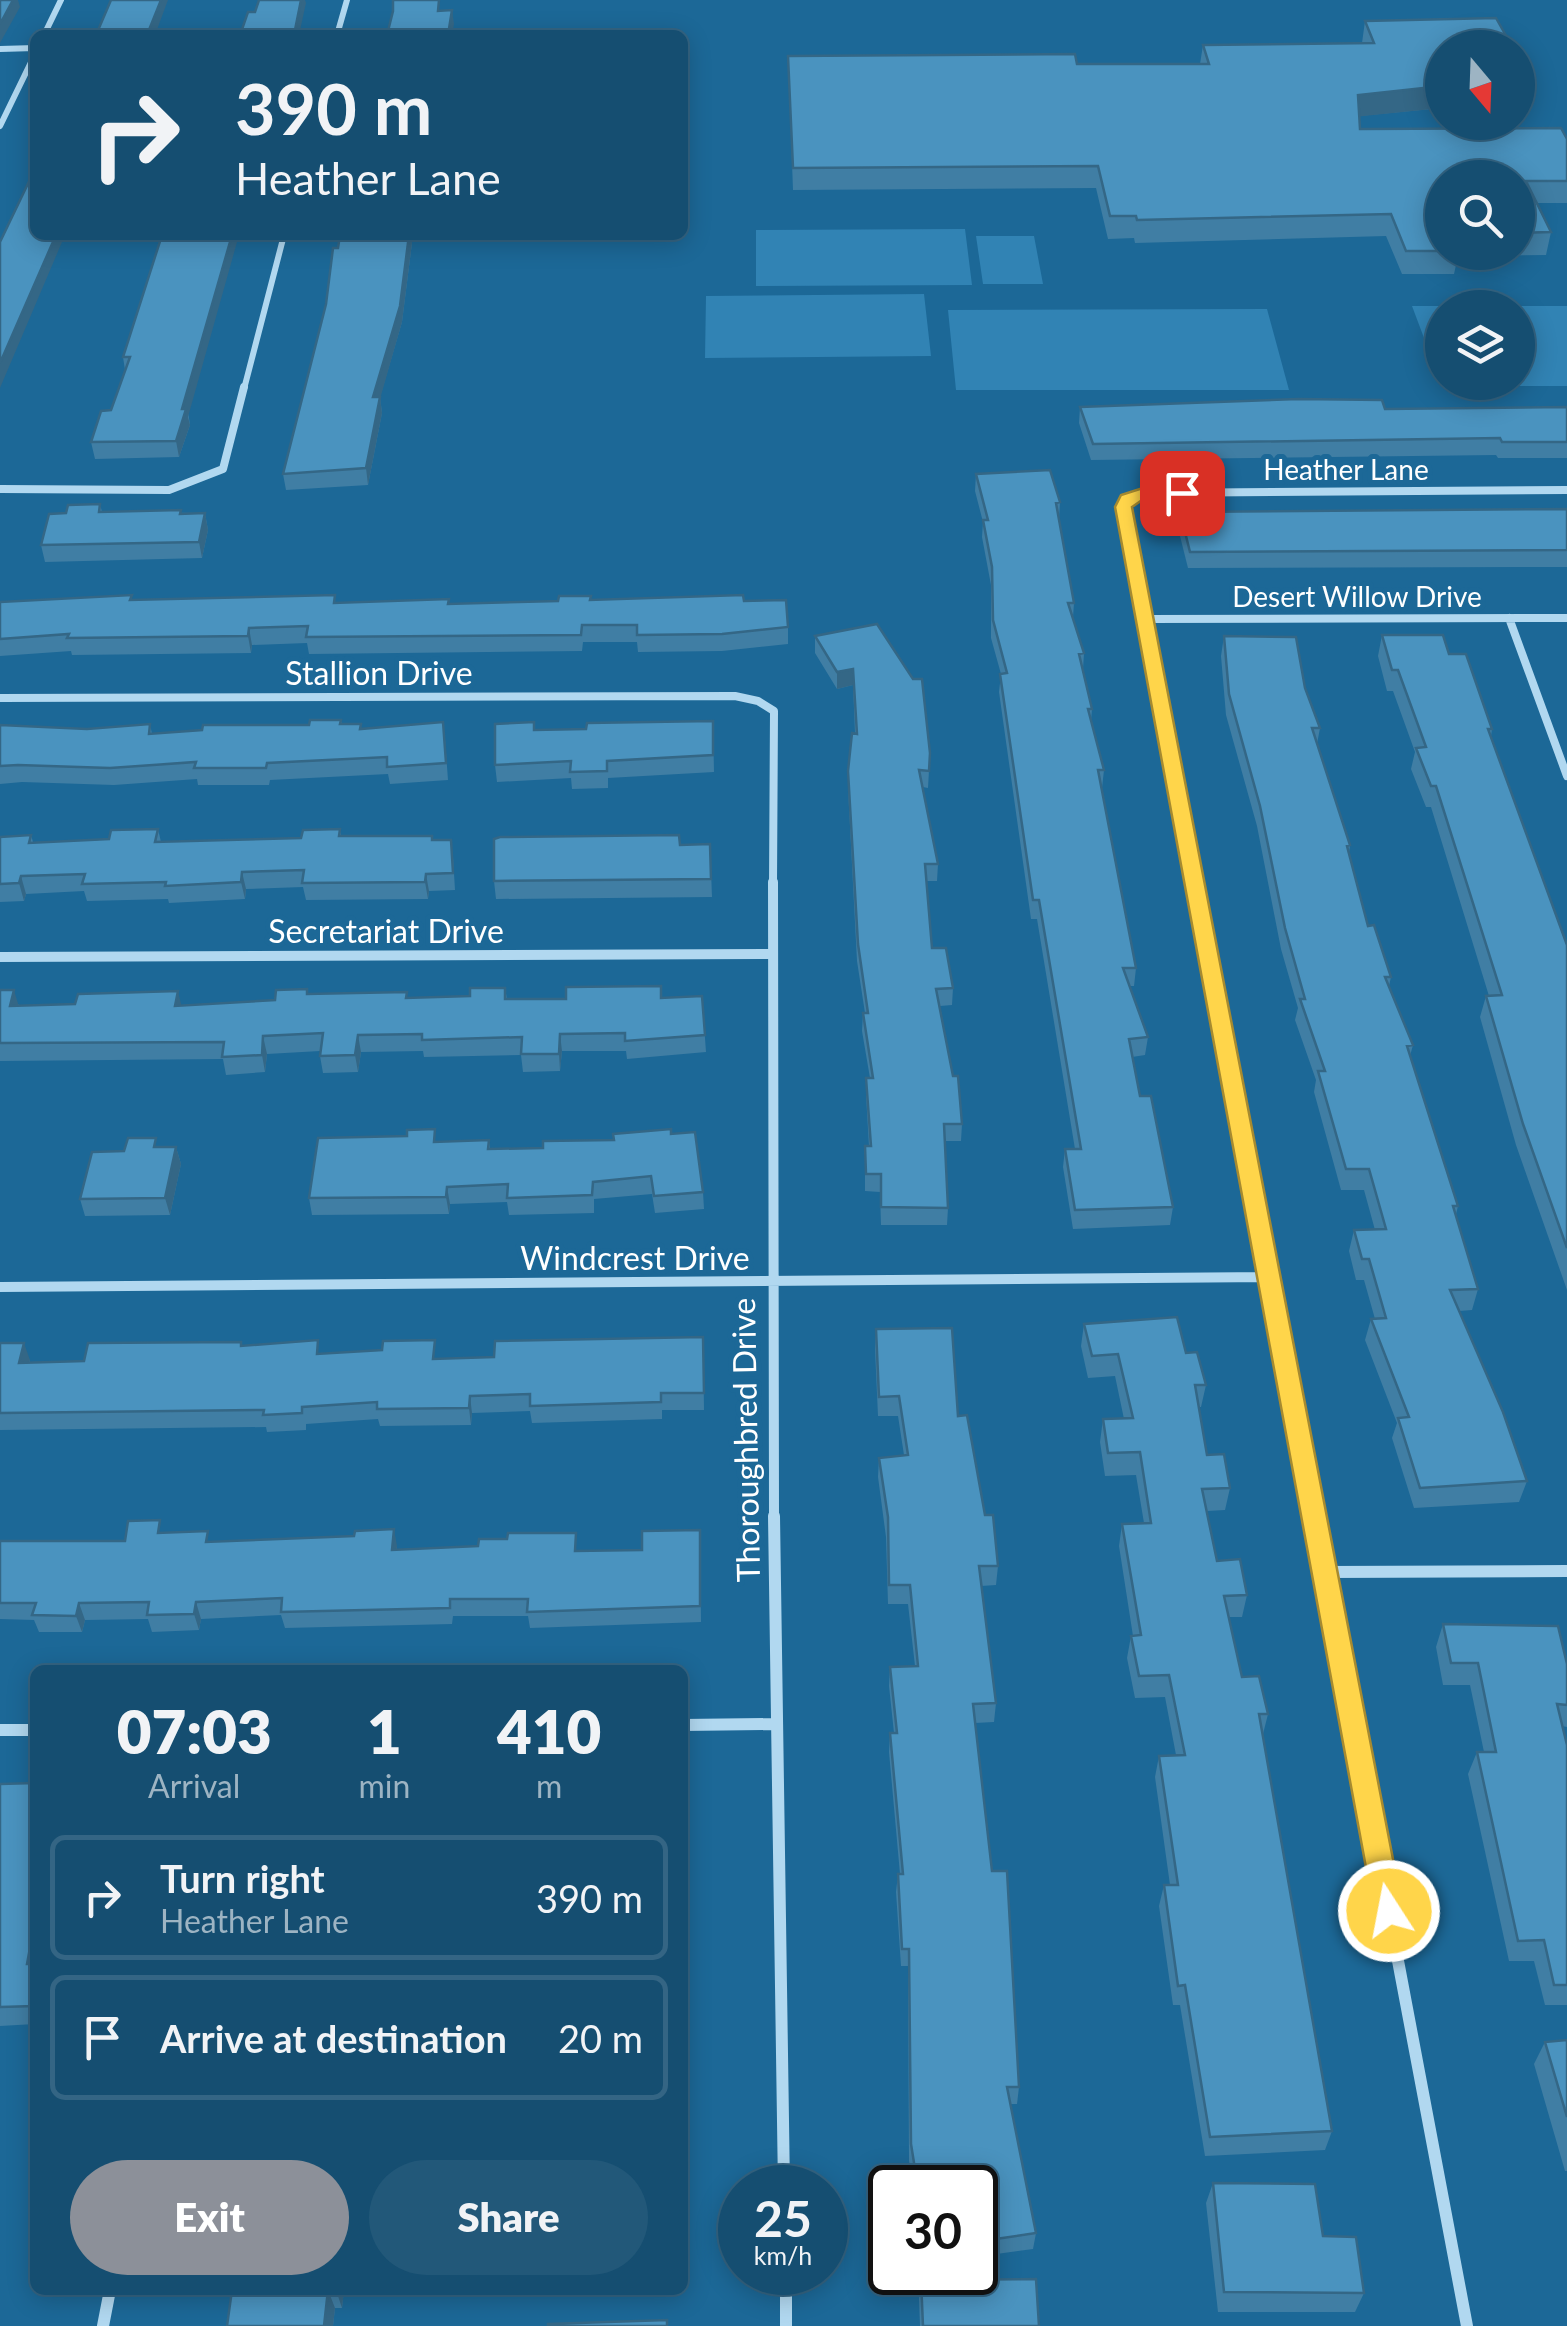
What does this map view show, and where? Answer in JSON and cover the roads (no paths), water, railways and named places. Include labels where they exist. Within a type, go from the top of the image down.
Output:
[{"type":"street","points":[[47,30],[62,0]]},
{"type":"street","points":[[338,30],[347,0]]},
{"type":"street","points":[[0,48],[30,51]]},
{"type":"street","points":[[0,126],[30,62]]},
{"type":"street","points":[[0,489],[169,490],[222,469],[283,240]]},
{"type":"street","name":"Heather Lane","points":[[1148,619],[1124,507],[1127,499],[1143,493],[1567,490]]},
{"type":"street","points":[[1510,618],[1567,776]]},
{"type":"street","name":"Desert Willow Drive","points":[[1148,619],[1567,618]]},
{"type":"street","points":[[1148,619],[1467,2326]]},
{"type":"street","name":"Stallion Drive","points":[[0,698],[735,696],[758,701]]},
{"type":"street","name":"Thoroughbred Drive","points":[[758,701],[774,711],[771,1281],[784,2165]]},
{"type":"street","name":"Secretariat Drive","points":[[0,956],[772,954]]},
{"type":"street","name":"Windcrest Drive","points":[[0,1288],[1270,1277]]},
{"type":"street","points":[[1325,1572],[1567,1571]]},
{"type":"street","points":[[688,1725],[776,1724]]},
{"type":"street","points":[[0,1730],[30,1730]]},
{"type":"street","points":[[103,2326],[109,2295]]},
{"type":"street","points":[[786,2295],[786,2326]]}]
